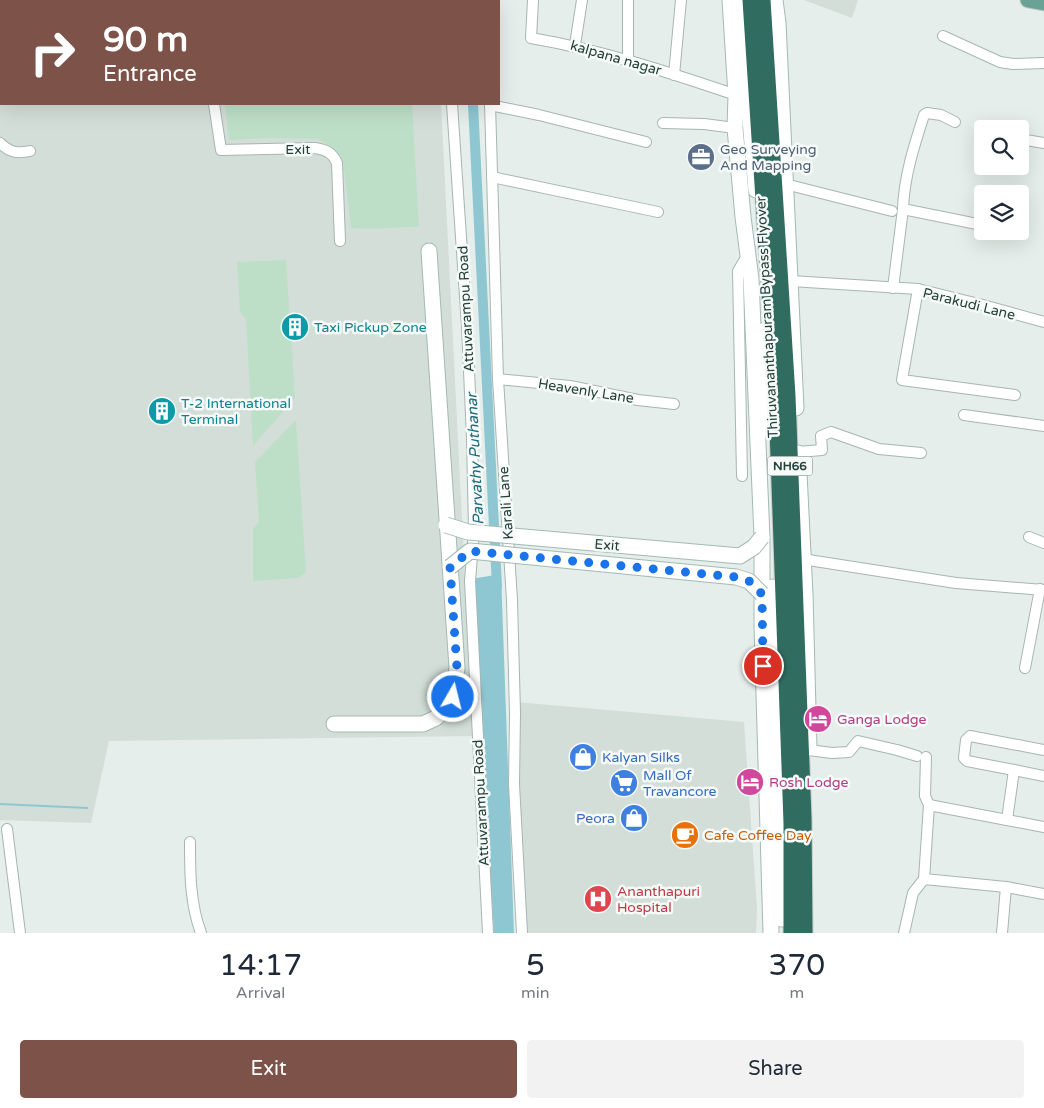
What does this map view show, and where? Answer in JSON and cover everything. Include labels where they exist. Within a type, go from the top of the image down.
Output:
[{"type":"highway","name":"Thiruvananthapuram Bypass Flyover","points":[[750,0],[776,399],[791,823],[791,933]]},
{"type":"highway","name":"Thiruvananthapuram Bypass Flyover","points":[[763,0],[788,396],[804,820],[805,933]]},
{"type":"main road","points":[[1028,0],[1044,4]]},
{"type":"street","name":"kalpana nagar","points":[[534,0],[531,38],[575,45],[648,66],[736,96]]},
{"type":"street","points":[[575,45],[582,0]]},
{"type":"street","points":[[628,0],[628,61]]},
{"type":"street","points":[[674,75],[681,0]]},
{"type":"street","points":[[730,0],[736,96],[735,128],[751,280],[762,537],[771,933]]},
{"type":"street","points":[[740,0],[763,261],[781,933]]},
{"type":"street","points":[[775,0],[778,23],[805,594],[812,933]]},
{"type":"street","points":[[943,36],[1000,62],[1013,64],[1044,62]]},
{"type":"street","name":"Exit","points":[[214,105],[221,150],[315,148],[326,150],[334,155],[337,163],[340,241]]},
{"type":"street","name":"Attuvarampu Road","points":[[452,105],[472,438],[474,530],[470,581],[488,933]]},
{"type":"street","name":"Karali Lane","points":[[490,105],[498,379],[512,600],[515,713],[514,784],[522,933]]},
{"type":"street","points":[[494,105],[646,142]]},
{"type":"street","points":[[893,288],[898,210],[912,152],[924,115],[927,113],[941,115],[955,122]]},
{"type":"street","points":[[663,123],[704,124],[735,128]]},
{"type":"street","points":[[1029,140],[1044,143]]},
{"type":"street","points":[[0,143],[7,150],[20,154],[30,151]]},
{"type":"street","points":[[492,177],[658,212]]},
{"type":"street","points":[[785,184],[898,210],[974,224]]},
{"type":"street","points":[[334,724],[423,724],[436,718],[453,697],[457,668],[429,251]]},
{"type":"street","points":[[742,476],[738,271],[747,256]]},
{"type":"street","points":[[791,281],[918,289]]},
{"type":"street","name":"Parakudi Lane","points":[[1015,395],[902,380],[918,289],[1044,322]]},
{"type":"street","name":"Heavenly Lane","points":[[498,379],[570,386],[638,400],[674,404]]},
{"type":"street","points":[[964,415],[1044,426]]},
{"type":"street","points":[[798,452],[822,450],[821,436],[831,432],[879,449],[921,453]]},
{"type":"street","name":"Exit","points":[[446,525],[468,532],[740,556],[754,547],[762,537]]},
{"type":"street","points":[[1029,537],[1044,543]]},
{"type":"street","points":[[450,567],[470,551],[736,577],[749,581],[762,594]]},
{"type":"street","points":[[802,559],[956,584],[1042,589],[1025,668]]},
{"type":"street","points":[[1044,750],[970,736],[966,740],[964,758],[967,761],[1044,776]]},
{"type":"street","points":[[809,750],[832,753],[849,752],[858,742],[922,757],[925,796],[929,805],[924,879],[912,893],[904,933]]},
{"type":"street","points":[[1007,820],[1014,770]]},
{"type":"street","points":[[929,805],[1044,827]]},
{"type":"street","points":[[7,829],[20,933]]},
{"type":"street","points":[[190,842],[190,889],[196,920],[201,933]]},
{"type":"street","points":[[924,879],[1006,887],[1044,894]]},
{"type":"street","points":[[1002,933],[1006,887]]},
{"type":"shaded area","points":[[804,0],[858,0],[852,18]]},
{"type":"shaded area","points":[[0,105],[441,105],[473,736],[109,741],[91,823],[0,820]]},
{"type":"shaded area","name":"Mall Of Travancore","points":[[516,702],[744,722],[757,908],[756,933],[528,933],[521,872]]},
{"type":"green space","points":[[225,105],[412,105],[419,227],[351,228],[343,161],[334,149],[318,139],[267,138],[229,140]]},
{"type":"green space","points":[[286,260],[295,398],[253,446],[246,320],[240,312],[237,262]]},
{"type":"green space","points":[[296,420],[306,572],[298,578],[253,581],[253,528],[259,522],[255,462]]},
{"type":"water","points":[[501,574],[514,933],[494,933],[471,579]]},
{"type":"water","points":[[0,803],[88,807],[88,809],[0,805]]},
{"type":"waterway","name":"Parvathy Puthanar","points":[[473,105],[497,587]]},
{"type":"place","name":"Geo Surveying And Mapping","points":[[701,157]]},
{"type":"place","name":"Taxi Pickup Zone","points":[[295,327]]},
{"type":"place","name":"T-2 International Terminal","points":[[162,411]]},
{"type":"place","name":"Ganga Lodge","points":[[818,719]]},
{"type":"place","name":"Kalyan Silks","points":[[583,757]]},
{"type":"place","name":"Rosh Lodge","points":[[750,782]]},
{"type":"place","name":"Mall Of Travancore","points":[[624,783]]},
{"type":"place","name":"Peora","points":[[634,818]]},
{"type":"place","name":"Cafe Coffee Day","points":[[685,835]]},
{"type":"place","name":"Ananthapuri Hospital","points":[[598,899]]},
{"type":"route","points":[[453,697],[457,668],[450,567],[470,551],[736,577],[749,581],[762,594],[763,666]]}]
